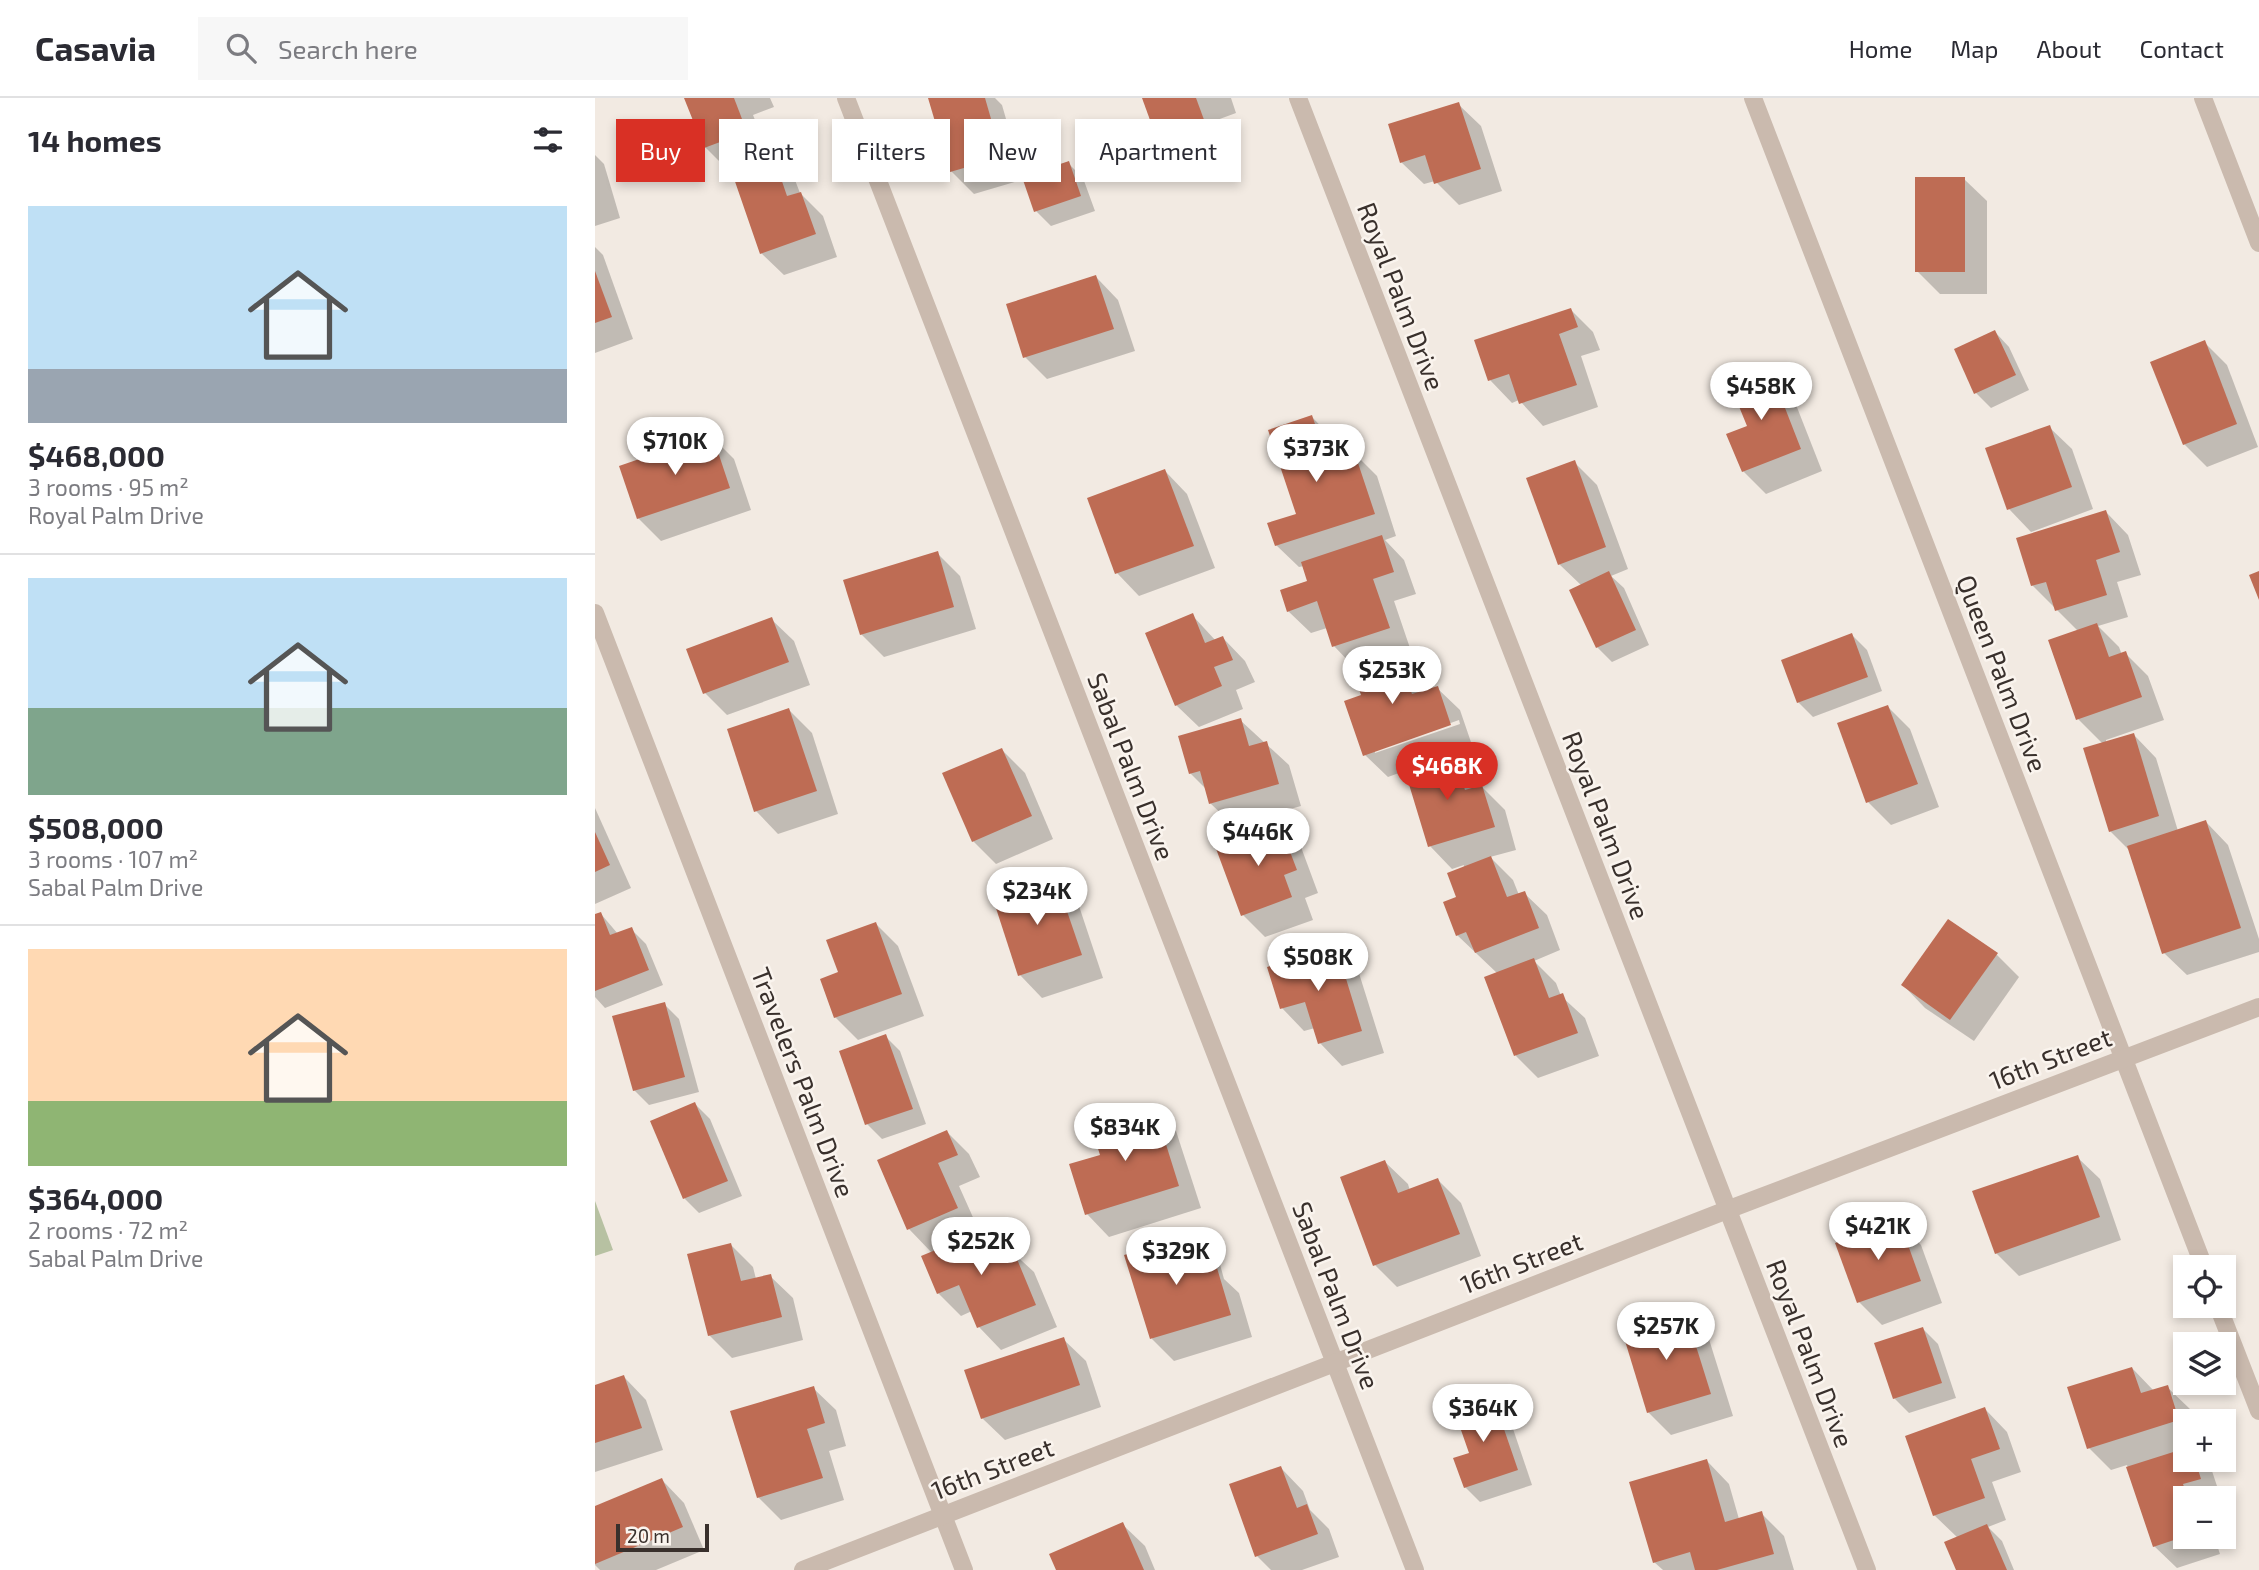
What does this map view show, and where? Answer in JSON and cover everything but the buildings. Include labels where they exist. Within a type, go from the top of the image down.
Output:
[{"type":"street","name":"Sabal Palm Drive","points":[[846,98],[1415,1570]]},
{"type":"street","name":"Royal Palm Drive","points":[[1298,98],[1867,1570]]},
{"type":"street","name":"Queen Palm Drive","points":[[1753,98],[2199,1255]]},
{"type":"street","points":[[2203,98],[2259,243]]},
{"type":"street","name":"Travelers Palm Drive","points":[[595,613],[964,1570]]},
{"type":"street","name":"16th Street","points":[[803,1570],[1727,1210],[2259,1007]]},
{"type":"street","points":[[2223,1318],[2259,1411]]},
{"type":"green space","points":[[595,1201],[613,1250],[595,1256]]}]
